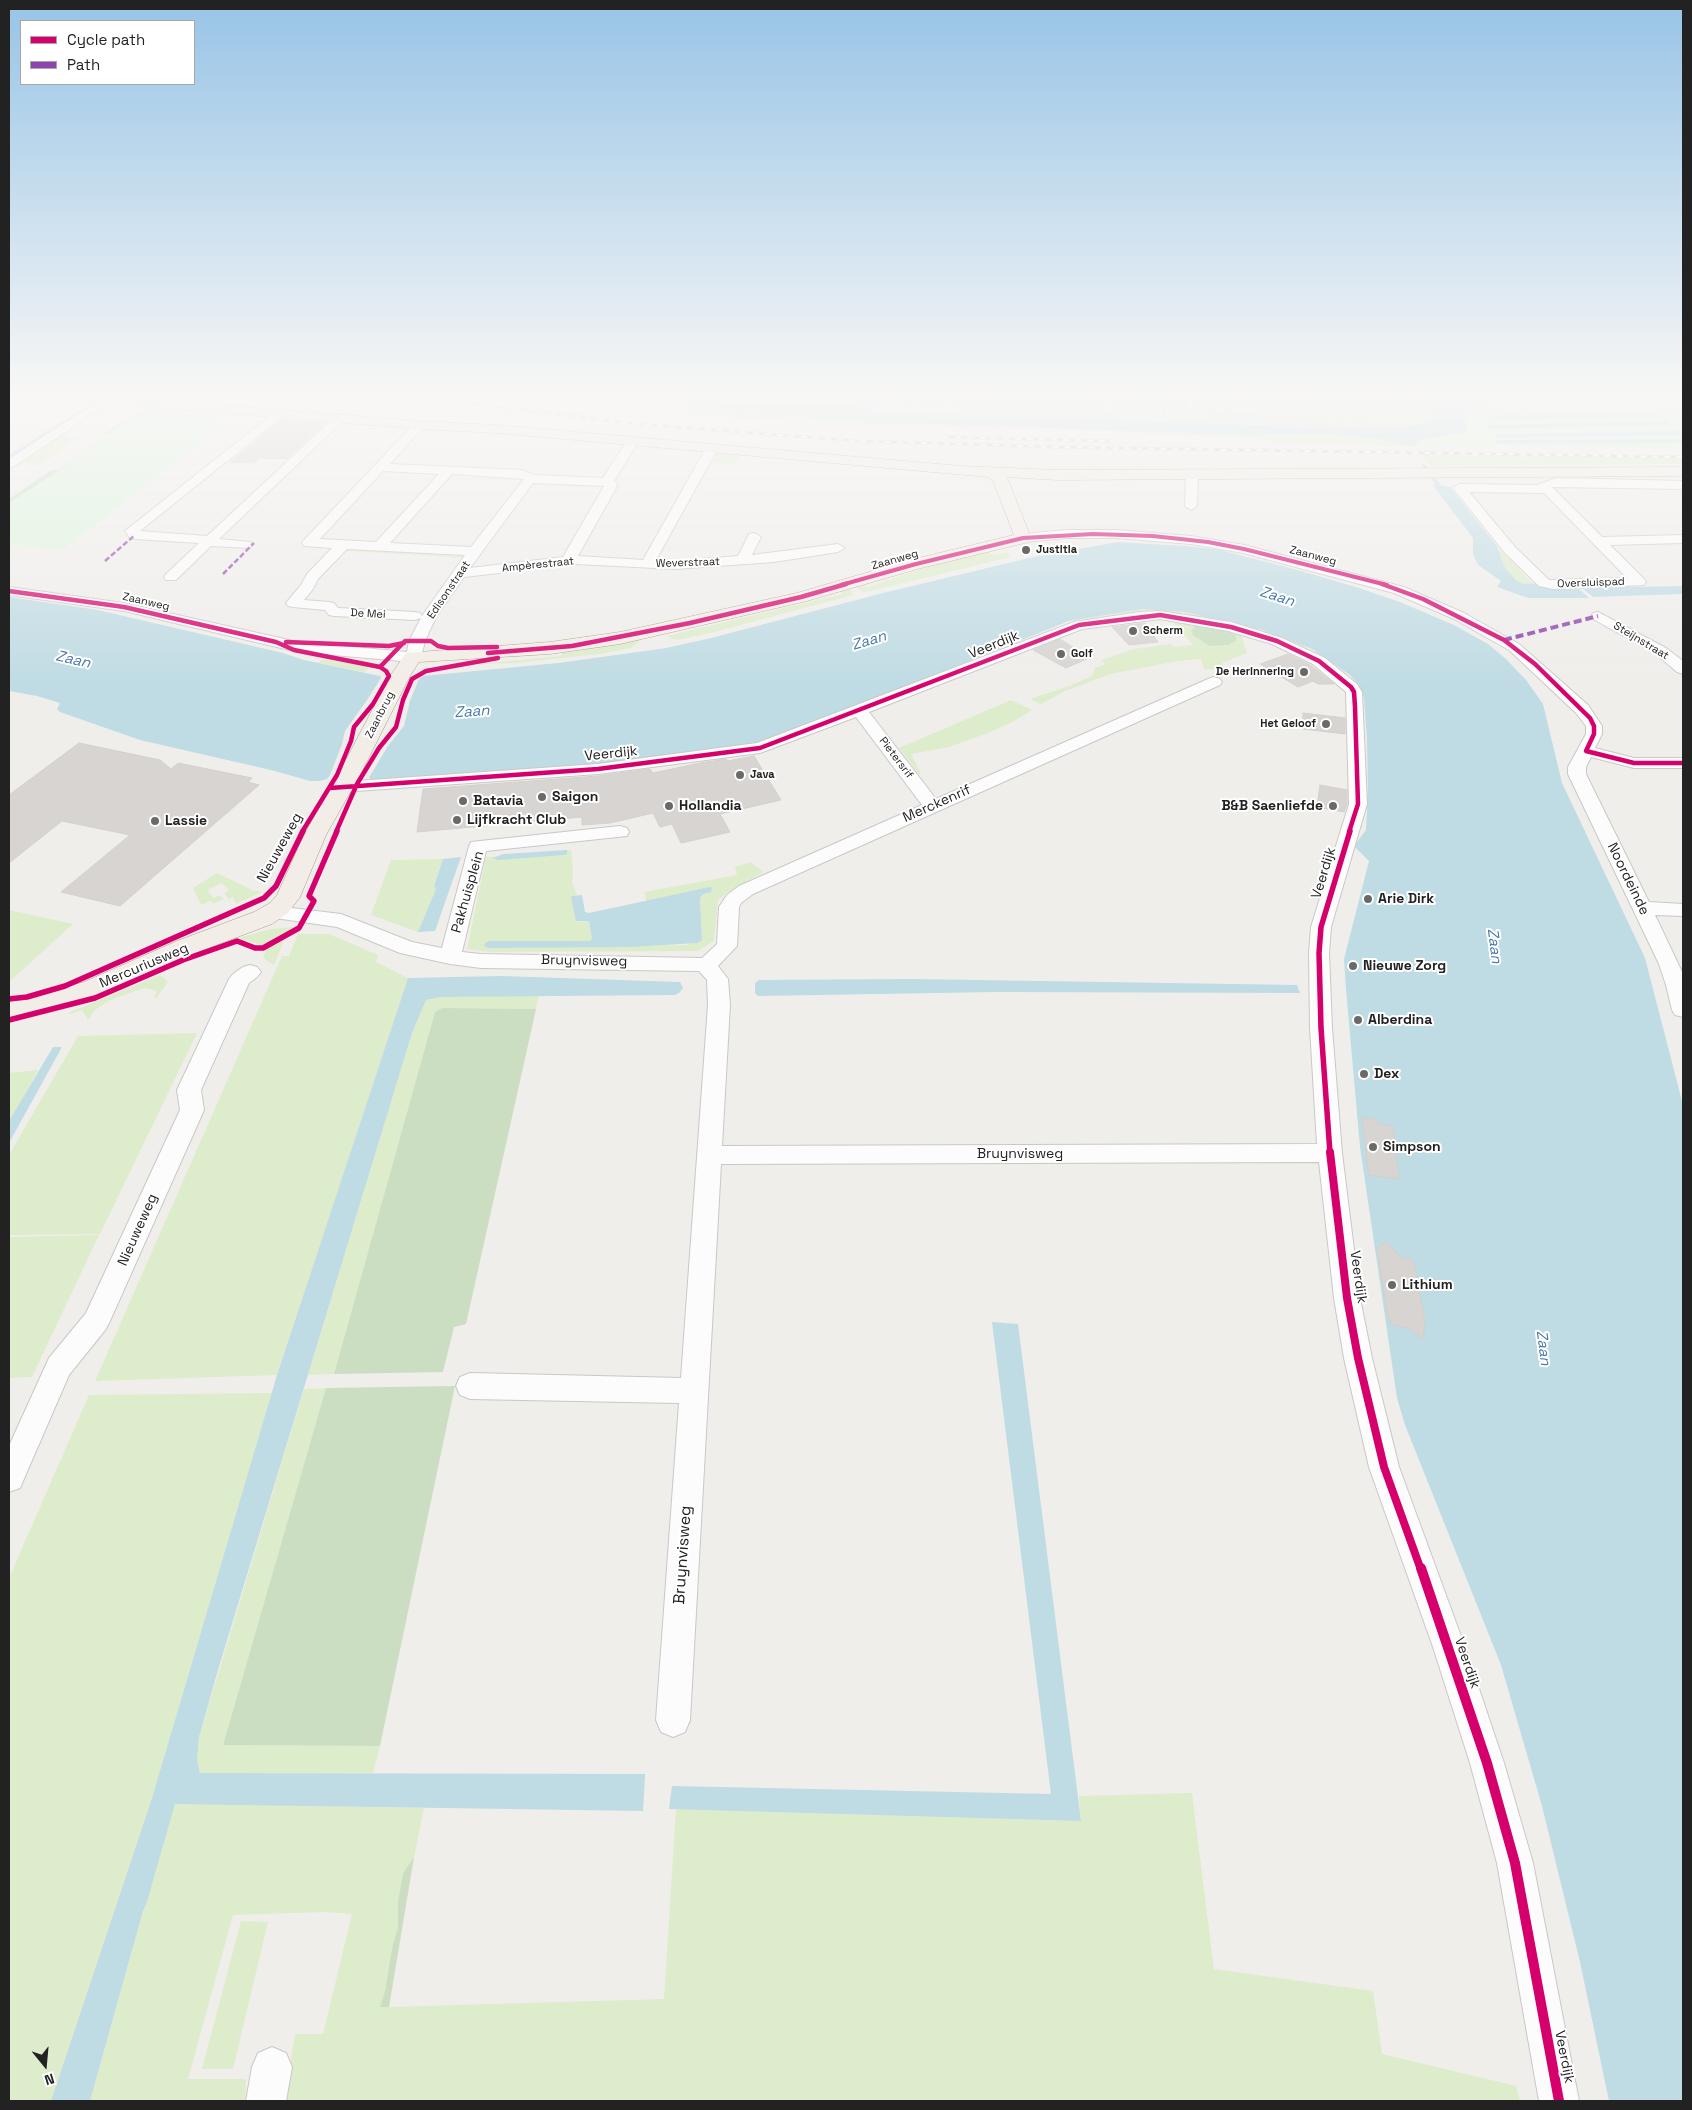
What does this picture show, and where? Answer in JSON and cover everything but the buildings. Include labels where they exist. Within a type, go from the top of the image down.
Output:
[{"type":"main road","points":[[1000,493],[1019,539]]},
{"type":"main road","name":"Zaanweg","points":[[413,658],[550,648],[620,638],[801,597],[916,564],[1019,539]]},
{"type":"main road","name":"Zaanbrug","points":[[349,783],[400,676],[413,658]]},
{"type":"main road","name":"Nieuweweg","points":[[275,912],[288,897],[315,834],[349,783]]},
{"type":"main road","name":"Mercuriusweg","points":[[9,1009],[64,998],[92,988],[186,947],[275,912]]},
{"type":"street","points":[[179,493],[132,531],[135,535],[245,545]]},
{"type":"street","points":[[171,577],[260,493]]},
{"type":"street","name":"Ampèrestraat","points":[[356,493],[310,543],[340,548],[468,561],[568,561],[647,564]]},
{"type":"street","points":[[380,546],[428,493]]},
{"type":"street","name":"Edisonstraat","points":[[413,658],[417,642],[429,617],[519,493]]},
{"type":"street","points":[[568,561],[607,493]]},
{"type":"street","name":"Weverstraat","points":[[687,493],[647,564],[675,565],[774,558],[838,548]]},
{"type":"street","points":[[1191,493],[1191,506]]},
{"type":"street","name":"Oversluispad","points":[[1463,493],[1510,550],[1544,583],[1553,585],[1639,582],[1599,542]]},
{"type":"street","points":[[1552,493],[1599,542],[1683,539]]},
{"type":"street","name":"Zaanweg","points":[[1019,539],[1067,534],[1118,534],[1226,545],[1389,586],[1492,633],[1514,647],[1535,664],[1590,718],[1594,726],[1594,734],[1586,751]]},
{"type":"street","points":[[743,560],[754,537]]},
{"type":"street","name":"Ampèrestraat","points":[[340,548],[380,546],[468,561]]},
{"type":"street","name":"De Mei","points":[[340,548],[312,577],[308,586],[293,603],[329,606],[334,612],[415,616]]},
{"type":"street","name":"Zaanweg","points":[[9,591],[124,607],[298,647],[413,658]]},
{"type":"street","name":"Steijnstraat","points":[[1598,609],[1661,651],[1683,669]]},
{"type":"street","name":"Veerdijk","points":[[349,783],[598,769],[748,750],[779,742],[1086,623],[1160,615],[1217,624],[1262,636],[1298,649],[1319,660],[1339,676],[1354,692],[1358,804],[1321,927],[1319,953],[1330,1154],[1347,1298],[1371,1416],[1395,1500],[1449,1647],[1487,1763],[1515,1863],[1559,2101]]},
{"type":"street","name":"Merckenrif","points":[[706,966],[727,946],[729,907],[740,893],[1214,682]]},
{"type":"street","name":"Pietersrif","points":[[860,711],[932,806]]},
{"type":"street","points":[[1586,751],[1634,763],[1683,763]]},
{"type":"street","name":"Noordeinde","points":[[1586,751],[1577,767],[1577,774],[1669,964],[1677,985],[1683,1010]]},
{"type":"street","name":"Pakhuisplein","points":[[450,957],[478,846],[620,832]]},
{"type":"street","points":[[1642,908],[1683,910]]},
{"type":"street","name":"Bruynvisweg","points":[[275,912],[341,921],[408,948],[450,957],[481,961],[664,962],[706,966],[717,979],[719,998],[710,1155],[673,1720]]},
{"type":"street","name":"Nieuweweg","points":[[9,1478],[59,1367],[96,1321],[192,1110],[189,1090],[240,979],[250,972]]},
{"type":"street","name":"Bruynvisweg","points":[[710,1155],[1330,1154]]},
{"type":"street","points":[[470,1386],[694,1391]]},
{"type":"green space","points":[[17,493],[36,493],[9,507],[9,499]]},
{"type":"green space","points":[[24,493],[135,493],[64,549],[9,545],[9,503]]},
{"type":"green space","points":[[1497,546],[1532,583],[1524,584],[1517,581],[1505,568]]},
{"type":"green space","points":[[346,548],[469,553],[464,558],[346,551]]},
{"type":"green space","points":[[988,551],[993,555],[1007,552],[1010,556],[871,591],[863,592],[856,587],[865,585],[868,587],[921,569]]},
{"type":"green space","points":[[849,589],[854,594],[714,632],[678,640],[667,636],[842,594],[841,591]]},
{"type":"green space","points":[[1143,609],[1168,610],[1212,618],[1156,611],[1069,621]]},
{"type":"green space","points":[[1170,619],[1201,623],[1241,634],[1247,653],[1222,663],[1225,669],[1223,670],[1204,669],[1201,659],[1177,661],[1111,674],[1065,691],[1041,704],[1030,699],[1092,676],[1095,668],[1105,664],[1101,660],[1134,649],[1171,644],[1173,647],[1193,645]]},
{"type":"green space","points":[[1196,625],[1236,635],[1236,641],[1228,645],[1210,646],[1194,636],[1191,631]]},
{"type":"green space","points":[[642,639],[631,648],[600,654],[515,663],[460,665],[488,660],[489,663],[561,656],[562,653]]},
{"type":"green space","points":[[322,659],[370,667],[364,672],[318,663]]},
{"type":"green space","points":[[1011,700],[1032,710],[988,733],[949,747],[911,754],[921,774],[919,774],[899,748]]},
{"type":"green space","points":[[567,850],[571,850],[572,882],[577,895],[573,896],[577,922],[589,921],[592,939],[590,941],[488,948],[686,945],[702,940],[700,898],[703,894],[711,892],[712,888],[647,902],[644,892],[737,875],[735,867],[751,862],[763,872],[728,892],[718,900],[714,941],[698,951],[490,952],[467,949],[486,857],[567,854]]},
{"type":"green space","points":[[443,859],[434,885],[436,889],[418,932],[371,915],[391,860]]},
{"type":"green space","points":[[217,873],[254,891],[262,892],[236,904],[233,897],[229,899],[224,893],[229,891],[222,883],[207,890],[213,898],[220,895],[223,899],[213,904],[211,901],[201,905],[193,888]]},
{"type":"green space","points":[[9,910],[73,924],[9,982]]},
{"type":"green space","points":[[295,927],[262,945],[241,939],[241,937],[271,929]]},
{"type":"green space","points":[[298,934],[329,934],[378,955],[376,962],[408,978],[277,1375],[95,1381],[282,956],[289,956]]},
{"type":"green space","points":[[284,940],[274,965],[263,958],[266,950]]},
{"type":"green space","points":[[160,975],[168,982],[156,998],[154,998],[157,991],[146,988],[108,1001],[95,1010],[88,1020],[82,1010],[68,1013]]},
{"type":"green space","points":[[539,995],[536,1009],[442,1008],[435,1012],[334,1374],[308,1375],[412,1033],[426,1000],[441,997]]},
{"type":"green space","points":[[442,1008],[536,1009],[466,1324],[454,1327],[443,1372],[334,1374],[435,1012]]},
{"type":"green space","points":[[197,1033],[100,1234],[9,1235],[9,1155],[78,1036]]},
{"type":"green space","points":[[38,1070],[25,1094],[9,1121],[9,1073]]},
{"type":"green space","points":[[99,1235],[32,1377],[9,1378],[9,1237]]},
{"type":"green space","points":[[455,1386],[380,1746],[223,1745],[326,1388]]},
{"type":"green space","points":[[326,1388],[223,1745],[380,1746],[373,1773],[200,1773],[197,1760],[199,1737],[304,1389]]},
{"type":"green space","points":[[272,1393],[152,1798],[51,2101],[9,2101],[9,1578],[89,1395]]},
{"type":"green space","points":[[1192,1793],[1214,1969],[1373,1991],[1382,2054],[1516,2086],[1520,2101],[284,2101],[295,2034],[323,2034],[352,1914],[326,1912],[233,1915],[188,2079],[246,2079],[245,2101],[90,2101],[175,1803],[424,1808],[414,1857],[403,1873],[398,1901],[398,1927],[380,2007],[389,2007],[664,1999],[676,1809],[1081,1821],[1079,1796]]},
{"type":"green space","points":[[414,1857],[389,2007],[380,2007],[398,1927],[398,1901],[403,1873]]},
{"type":"green space","points":[[241,1921],[268,1922],[233,2069],[202,2069]]},
{"type":"water","points":[[1439,493],[1455,493],[1497,546],[1505,568],[1517,581],[1540,586],[1578,588],[1589,598],[1528,598],[1497,587],[1501,581],[1478,565],[1473,554],[1473,538]]},
{"type":"water","name":"Zaan","points":[[1117,542],[1220,550],[1298,570],[1400,602],[1454,625],[1488,644],[1526,680],[1543,704],[1562,783],[1645,958],[1683,1105],[1683,2101],[1609,2101],[1580,1962],[1542,1806],[1501,1665],[1405,1425],[1397,1398],[1360,1147],[1344,959],[1369,861],[1354,846],[1366,830],[1368,792],[1367,740],[1364,698],[1359,685],[1350,675],[1312,649],[1262,630],[1184,612],[1143,609],[1069,621],[764,743],[728,749],[561,768],[371,781],[369,776],[330,775],[327,779],[310,781],[271,770],[140,740],[60,712],[57,709],[60,703],[37,696],[9,691],[9,597],[98,610],[283,653],[304,660],[380,676],[423,676],[558,663],[666,648],[1029,558]]},
{"type":"water","points":[[1683,586],[1683,594],[1593,597],[1582,588]]},
{"type":"water","points":[[567,850],[567,854],[564,855],[498,860],[493,858],[503,854]]},
{"type":"water","points":[[461,857],[435,931],[418,932],[436,889],[434,886],[443,859]]},
{"type":"water","points":[[712,888],[711,892],[703,894],[700,898],[702,940],[697,943],[631,947],[488,948],[484,946],[489,941],[590,941],[592,939],[589,921],[576,921],[571,897],[573,896],[582,895],[585,912],[589,913]]},
{"type":"water","points":[[501,976],[680,982],[683,988],[675,995],[441,997],[426,1000],[412,1033],[218,1670],[199,1737],[197,1760],[200,1773],[645,1774],[643,1811],[175,1804],[90,2101],[51,2101],[152,1798],[277,1375],[408,978]]},
{"type":"water","points":[[912,979],[1297,985],[1300,993],[996,992],[758,996],[755,993],[755,983],[759,980]]},
{"type":"water","points":[[53,1047],[62,1047],[9,1143],[9,1121]]},
{"type":"water","points":[[992,1322],[1018,1324],[1081,1821],[669,1809],[672,1786],[1051,1794]]},
{"type":"pier","points":[[380,676],[423,676],[419,679],[410,701],[404,726],[388,746],[370,776],[330,775],[345,731],[381,678]]},
{"type":"marked path","points":[[105,561],[135,535]]},
{"type":"marked path","points":[[223,574],[254,543]]},
{"type":"marked path","points":[[1504,640],[1598,616]]},
{"type":"cycle path","points":[[488,653],[572,646],[690,623],[801,597],[916,564],[1023,538],[1093,534],[1153,536],[1208,542],[1244,549],[1389,586],[1423,599],[1504,640],[1535,664],[1590,718],[1594,726],[1594,734],[1586,751],[1634,763],[1683,763]]},
{"type":"cycle path","points":[[9,591],[124,607],[276,642],[294,650],[380,667],[389,676],[373,704],[354,727],[351,741],[337,775],[307,823],[276,886],[264,898],[65,986],[27,997],[9,999]]},
{"type":"cycle path","points":[[330,788],[598,769],[760,748],[1079,625],[1140,616],[1160,615],[1206,622],[1231,627],[1277,641],[1319,661],[1351,687],[1354,692],[1355,707],[1358,804],[1321,927],[1319,953],[1321,1028],[1330,1153],[1347,1298],[1358,1358],[1384,1467],[1449,1647],[1487,1763],[1515,1863],[1559,2101]]},
{"type":"cycle path","points":[[380,667],[405,641],[431,641],[438,646],[448,648],[497,647]]},
{"type":"cycle path","points":[[286,642],[389,646],[404,643]]},
{"type":"cycle path","points":[[9,1020],[95,998],[183,960],[237,941],[255,948],[263,948],[299,928],[314,901],[309,896],[357,784],[379,748],[396,727],[403,700],[412,679],[426,671],[498,658]]},
{"type":"place","name":"Justitia","points":[[1026,550]]},
{"type":"place","name":"Scherm","points":[[1133,631]]},
{"type":"place","name":"Golf","points":[[1061,654]]},
{"type":"place","name":"De Herinnering","points":[[1304,672]]},
{"type":"place","name":"Het Geloof","points":[[1326,724]]},
{"type":"place","name":"Java","points":[[740,775]]},
{"type":"place","name":"Saigon","points":[[542,797]]},
{"type":"place","name":"Batavia","points":[[463,801]]},
{"type":"place","name":"Hollandia","points":[[669,806]]},
{"type":"place","name":"B&B Saenliefde","points":[[1333,806]]},
{"type":"place","name":"Lijfkracht Club","points":[[457,820]]},
{"type":"place","name":"Lassie","points":[[155,821]]},
{"type":"place","name":"Arie Dirk","points":[[1368,899]]},
{"type":"place","name":"Nieuwe Zorg","points":[[1353,966]]},
{"type":"place","name":"Alberdina","points":[[1358,1020]]},
{"type":"place","name":"Dex","points":[[1364,1074]]},
{"type":"place","name":"Simpson","points":[[1373,1147]]},
{"type":"place","name":"Lithium","points":[[1392,1285]]}]
